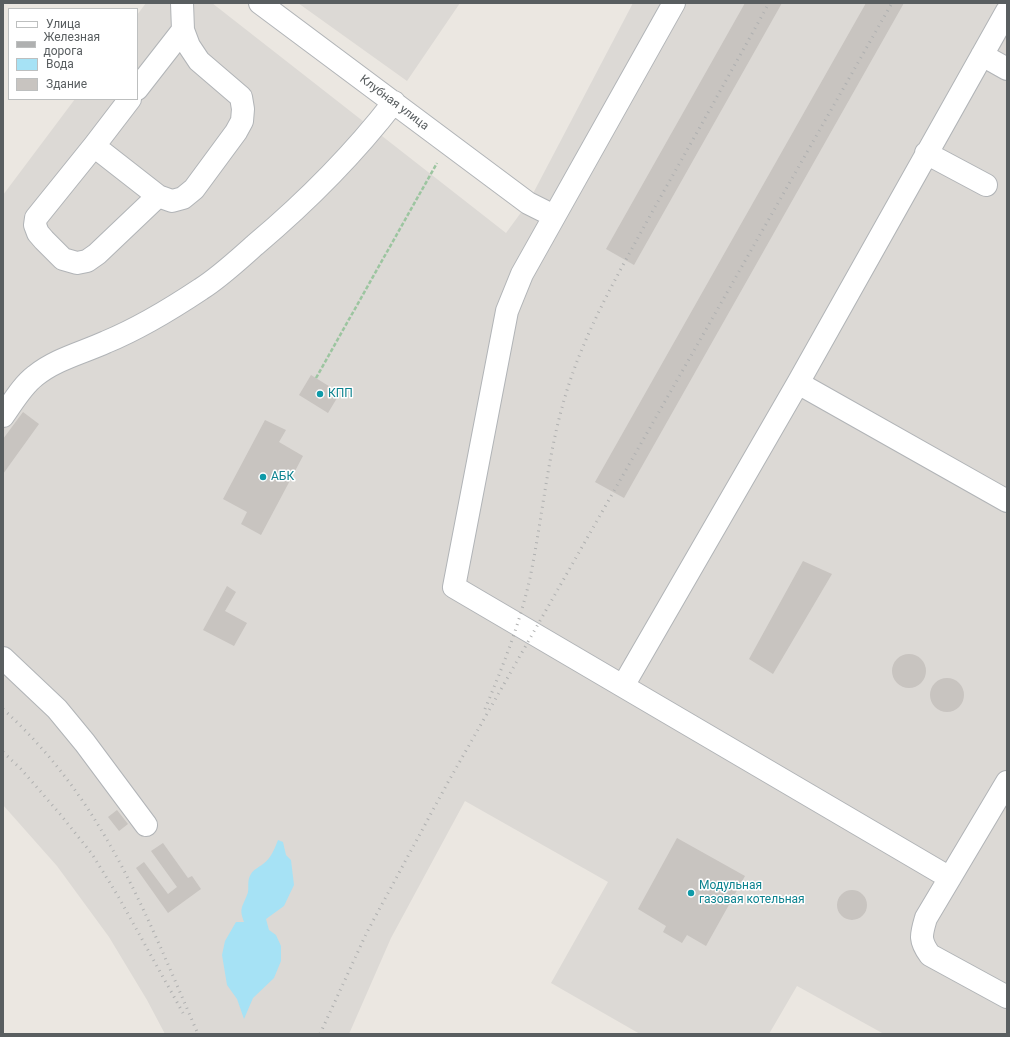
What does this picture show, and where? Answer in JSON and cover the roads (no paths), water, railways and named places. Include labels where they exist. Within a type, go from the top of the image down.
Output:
[{"type":"street","points":[[94,146],[158,196],[172,201],[183,198],[194,189],[236,132],[242,121],[243,109],[240,97],[199,62],[189,46],[183,30],[182,3]]},
{"type":"street","name":"Клубная улица","points":[[260,3],[528,203],[554,216]]},
{"type":"street","points":[[674,3],[522,274],[507,311],[454,587],[517,626],[623,686],[950,878]]},
{"type":"street","points":[[623,686],[798,383],[1007,11]]},
{"type":"street","points":[[138,88],[183,30]]},
{"type":"street","points":[[982,55],[1007,69]]},
{"type":"street","points":[[129,100],[36,218],[35,225],[38,233],[63,259],[70,262],[87,261],[158,196]]},
{"type":"street","points":[[3,416],[35,376],[57,361],[106,342],[160,316],[215,279],[271,232],[331,175],[373,130],[394,102]]},
{"type":"street","points":[[926,153],[986,185]]},
{"type":"street","points":[[798,383],[1007,501]]},
{"type":"street","points":[[3,658],[29,681],[85,743],[146,825]]},
{"type":"street","points":[[1007,782],[926,918],[922,931],[922,943],[930,954],[1007,997]]},
{"type":"water","points":[[278,840],[283,842],[286,855],[291,860],[294,885],[284,906],[266,919],[269,930],[276,935],[281,946],[281,961],[274,978],[253,998],[244,1019],[237,999],[227,985],[222,955],[225,941],[236,922],[244,922],[242,908],[248,893],[248,882],[250,877],[253,871],[268,859]]},
{"type":"railway","points":[[485,709],[510,644],[526,595],[557,428],[563,403],[579,355],[599,311],[621,269],[769,3]]},
{"type":"railway","points":[[320,1034],[367,932],[447,784],[892,3]]},
{"type":"railway","points":[[3,709],[38,744],[69,781],[95,820],[140,902],[198,1034]]},
{"type":"railway","points":[[3,752],[21,769],[92,854],[118,896],[183,1013]]},
{"type":"place","name":"КПП","points":[[320,394]]},
{"type":"place","name":"АБК","points":[[263,477]]},
{"type":"place","name":"Модульная газовая котельная","points":[[691,893]]}]
